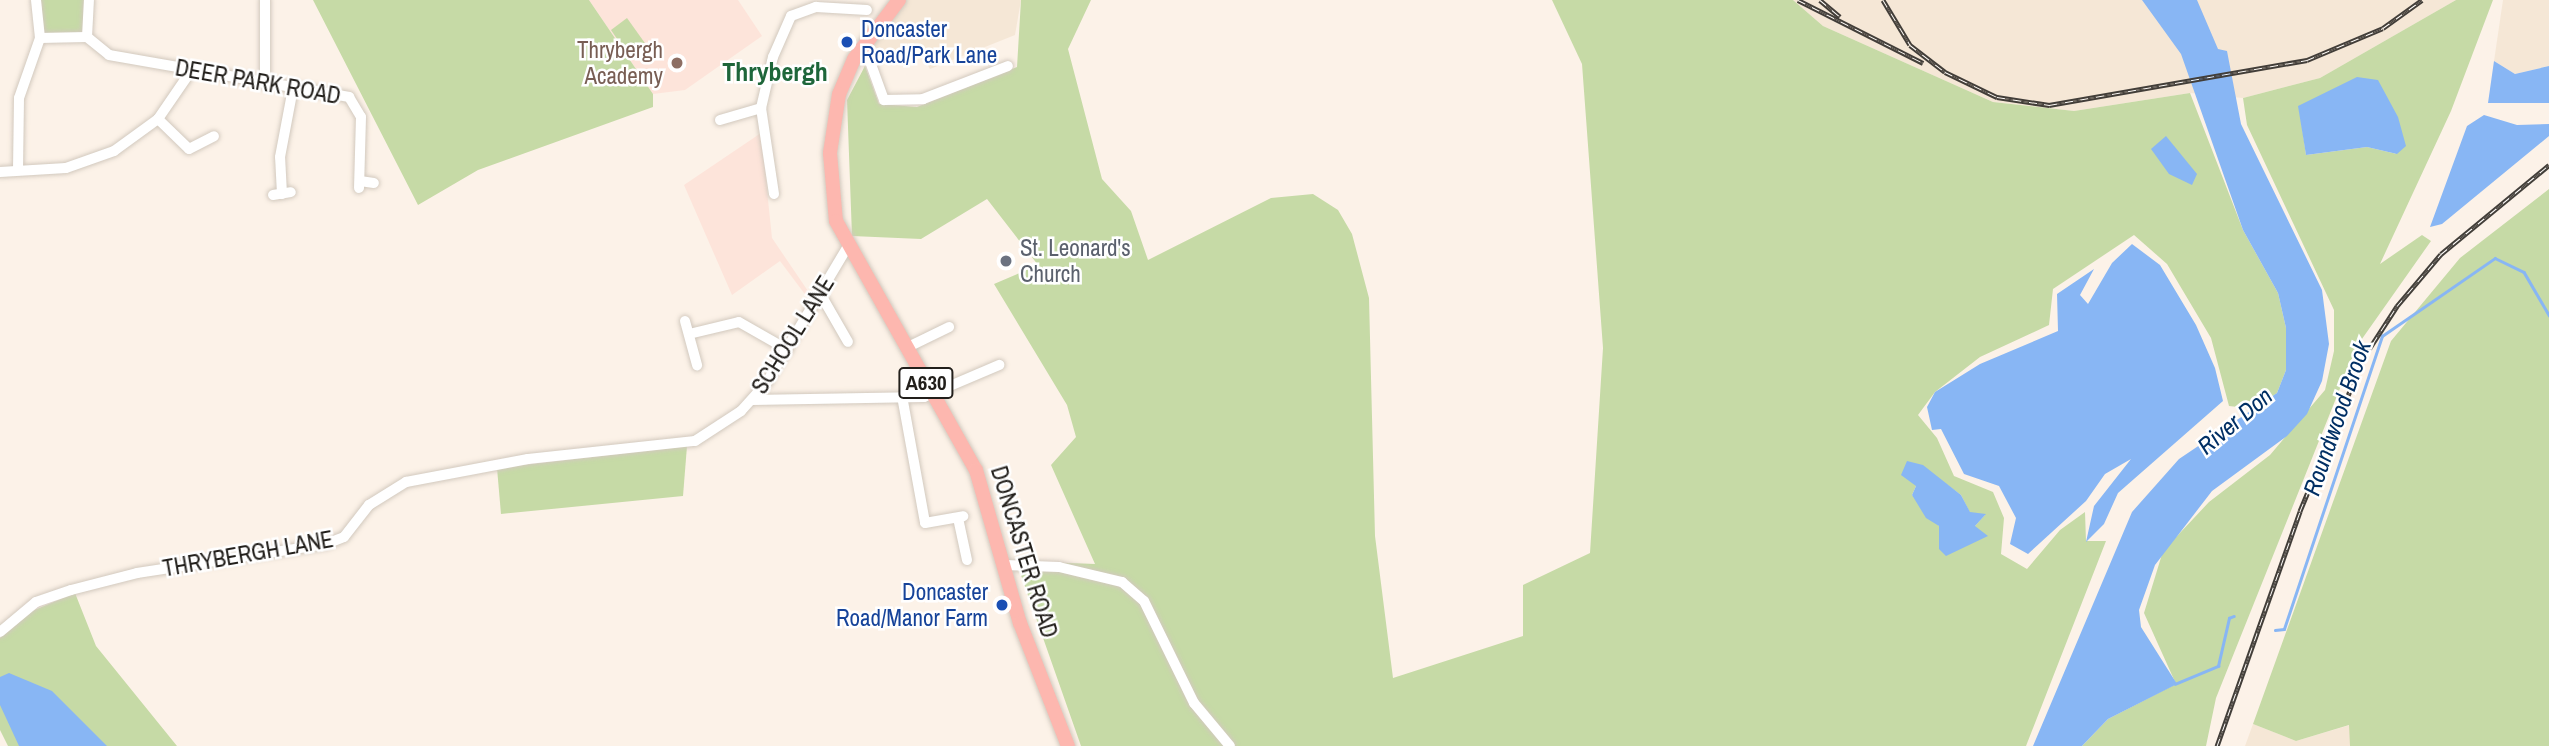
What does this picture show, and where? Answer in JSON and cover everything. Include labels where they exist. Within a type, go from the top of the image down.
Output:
[{"type":"main road","name":"DONCASTER ROAD","points":[[899,0],[854,59],[833,114],[834,205],[848,246],[980,480],[1020,623],[1068,746]]},
{"type":"street","points":[[18,170],[19,98],[40,38],[36,0]]},
{"type":"street","points":[[40,38],[87,37],[89,0]]},
{"type":"street","points":[[265,0],[265,84]]},
{"type":"street","points":[[774,194],[761,108],[773,57],[791,16],[816,7],[865,5],[877,26]]},
{"type":"street","name":"DEER PARK ROAD","points":[[87,37],[109,55],[355,101],[363,139],[359,184],[374,183]]},
{"type":"street","points":[[868,56],[884,100],[923,99],[1008,66]]},
{"type":"street","points":[[0,172],[66,167],[99,158],[158,119],[191,71]]},
{"type":"street","points":[[282,194],[280,157],[293,88]]},
{"type":"street","points":[[720,120],[761,108]]},
{"type":"street","points":[[158,119],[189,149],[214,136]]},
{"type":"street","name":"SCHOOL LANE","points":[[695,441],[752,400],[788,351],[848,246]]},
{"type":"street","points":[[821,295],[848,342]]},
{"type":"street","points":[[685,321],[697,365]]},
{"type":"street","points":[[689,334],[739,323],[788,351]]},
{"type":"street","points":[[906,348],[949,327]]},
{"type":"street","points":[[752,400],[932,394],[999,365]]},
{"type":"street","points":[[902,396],[925,523],[960,517],[967,561]]},
{"type":"street","name":"THRYBERGH LANE","points":[[0,632],[36,602],[71,590],[137,573],[326,544],[352,530],[379,497],[416,479],[528,459],[695,441]]},
{"type":"street","points":[[1004,565],[1059,567],[1122,582],[1144,601],[1194,703],[1230,746]]},
{"type":"shaded area","name":"Thrybergh Academy","points":[[589,0],[738,0],[762,36],[685,90],[653,94]]},
{"type":"shaded area","points":[[905,0],[1021,0],[1015,35],[930,69],[919,50],[865,66],[870,47]]},
{"type":"shaded area","points":[[1793,0],[2456,0],[2320,78],[2243,98],[2190,93],[2074,111],[1993,102],[1823,26]]},
{"type":"shaded area","points":[[2503,0],[2549,0],[2549,66],[2515,74],[2494,61]]},
{"type":"shaded area","points":[[761,133],[772,238],[810,294],[807,297],[780,261],[732,295],[684,185]]},
{"type":"shaded area","points":[[2253,724],[2296,741],[2350,725],[2350,746],[2245,746]]},
{"type":"green space","points":[[41,0],[85,0],[83,34],[43,34]]},
{"type":"green space","points":[[313,0],[589,0],[653,94],[653,107],[478,170],[418,205]]},
{"type":"green space","points":[[1021,0],[1091,0],[1068,49],[1102,179],[1131,211],[1148,260],[1271,198],[1313,194],[1338,210],[1352,234],[1369,298],[1375,536],[1393,678],[1523,636],[1523,585],[1590,553],[1603,348],[1582,64],[1552,0],[1793,0],[1823,26],[1993,102],[2074,111],[2190,93],[2243,230],[2278,293],[2286,328],[2286,370],[2277,393],[2255,409],[2229,406],[2211,338],[2167,264],[2134,235],[2053,289],[2049,325],[1980,357],[1935,392],[1918,415],[1937,438],[1954,476],[1993,492],[2004,518],[2001,554],[2027,569],[2060,530],[2085,512],[2086,541],[2106,541],[2026,746],[1081,746],[1016,561],[1095,564],[1051,465],[1076,437],[1067,405],[994,284],[1038,265],[987,199],[921,239],[852,236],[847,100],[865,66],[879,104],[917,107],[1017,67]],"holes":[[[1938,478],[1961,495],[1970,513],[1985,515],[1974,527],[1987,536],[1939,548],[1939,526],[1912,495],[1916,486]]]},
{"type":"green space","points":[[2456,0],[2493,0],[2451,111],[2380,264],[2422,235],[2431,241],[2357,346],[2216,698],[2206,746],[2082,746],[2108,719],[2176,684],[2144,613],[2163,551],[2209,502],[2270,455],[2325,390],[2334,351],[2334,310],[2247,125],[2243,98],[2320,78]],"holes":[[[2299,106],[2397,154],[2367,147],[2306,155]]]},
{"type":"green space","points":[[627,18],[647,46],[630,58],[611,30]]},
{"type":"green space","points":[[2549,189],[2549,746],[2350,746],[2349,725],[2296,741],[2253,724],[2391,341],[2460,258]]},
{"type":"green space","points":[[687,446],[683,496],[501,514],[497,468]]},
{"type":"green space","points":[[75,593],[96,646],[177,746],[8,746],[0,730],[0,638],[25,614]]},
{"type":"water","points":[[2142,0],[2197,0],[2218,49],[2227,51],[2241,124],[2322,290],[2329,344],[2322,381],[2307,414],[2287,436],[2212,491],[2155,565],[2139,610],[2141,627],[2177,684],[2108,719],[2082,746],[2033,746],[2132,512],[2179,459],[2277,393],[2286,370],[2286,328],[2278,293],[2243,230],[2181,54]]},
{"type":"water","points":[[2494,61],[2515,74],[2549,66],[2549,103],[2488,103]]},
{"type":"water","points":[[2357,77],[2378,80],[2398,117],[2406,146],[2397,154],[2367,147],[2306,155],[2298,106]]},
{"type":"water","points":[[2484,115],[2517,125],[2549,124],[2549,136],[2442,224],[2430,227],[2467,126]]},
{"type":"water","points":[[2166,136],[2197,174],[2192,185],[2169,174],[2151,149]]},
{"type":"water","points":[[2132,244],[2160,265],[2196,325],[2215,368],[2223,401],[2118,493],[2104,524],[2086,542],[2094,506],[2131,459],[2105,474],[2086,501],[2028,554],[2010,544],[2016,518],[1999,486],[1964,474],[1941,429],[1932,430],[1927,407],[1935,392],[1980,364],[2058,331],[2057,294],[2094,269],[2080,295],[2088,304],[2112,263]]},
{"type":"water","points":[[1907,461],[1923,465],[1961,495],[1970,512],[1986,514],[1975,526],[1988,536],[1946,556],[1939,549],[1939,526],[1926,518],[1912,495],[1916,486],[1901,475]]},
{"type":"water","points":[[9,673],[52,691],[107,746],[19,746],[0,705],[0,677]]},
{"type":"waterway","name":"Roundwood Brook","points":[[2275,630],[2284,629],[2382,336],[2495,258],[2524,272],[2549,315]]},
{"type":"waterway","name":"Roundwood Brook","points":[[2175,684],[2218,666],[2229,618],[2234,616]]},
{"type":"railway","points":[[1798,0],[1923,63]]},
{"type":"railway","points":[[1820,0],[1840,17]]},
{"type":"railway","points":[[1883,0],[1910,45],[1945,72],[1997,97],[2049,105],[2307,60],[2383,28],[2422,0]]},
{"type":"railway","points":[[2217,746],[2300,511],[2364,357],[2397,306],[2441,254],[2549,165]]},
{"type":"place","name":"Doncaster Road/Park Lane","points":[[847,42]]},
{"type":"place","name":"Thrybergh Academy","points":[[677,63]]},
{"type":"place","name":"St. Leonard's Church","points":[[1006,261]]},
{"type":"place","name":"Doncaster Road/Manor Farm","points":[[1002,605]]},
{"type":"district","name":"Thrybergh","points":[[775,72]]},
{"type":"water label","name":"River Don","points":[[2235,421]]}]
